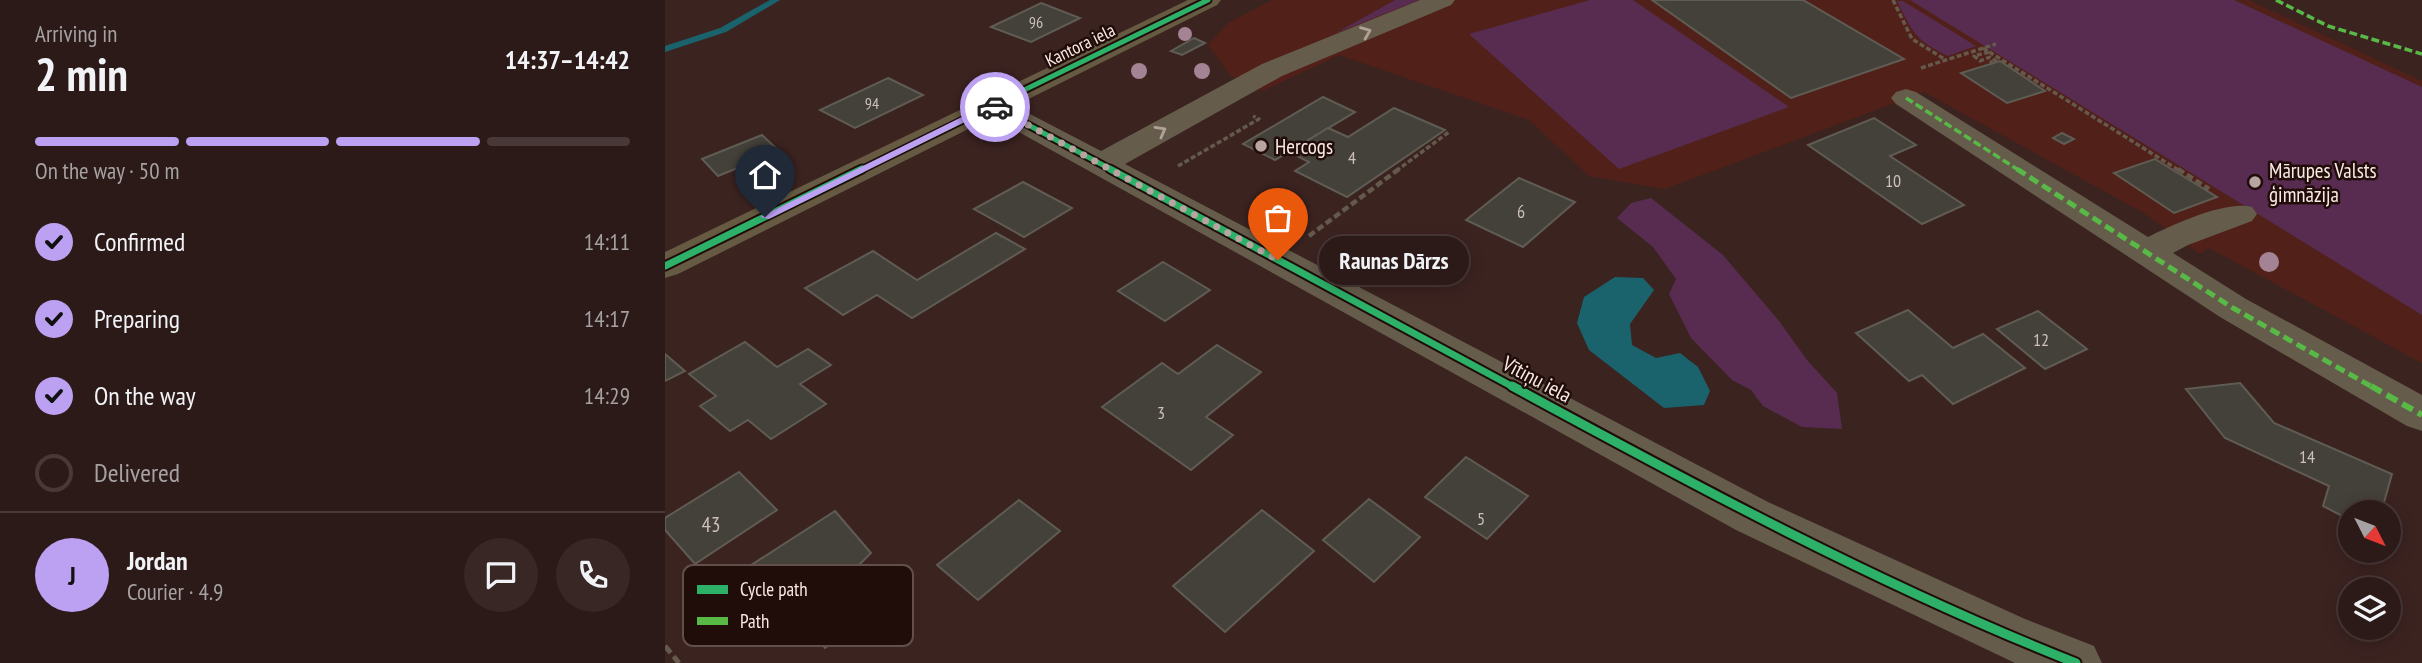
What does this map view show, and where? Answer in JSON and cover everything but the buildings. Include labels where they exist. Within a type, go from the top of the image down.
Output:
[{"type":"main road","name":"Kantora iela","points":[[665,266],[1208,0]]},
{"type":"street","points":[[1102,164],[1272,70],[1442,0]]},
{"type":"street","points":[[1906,98],[2233,308],[2422,415]]},
{"type":"street","name":"Vītiņu iela","points":[[991,105],[1752,516],[2008,636],[2076,663]]},
{"type":"street","points":[[2147,253],[2230,205]]},
{"type":"path","points":[[1893,0],[1912,39],[1947,60]]},
{"type":"path","points":[[1906,98],[1891,86],[1901,75],[1996,44]]},
{"type":"path","points":[[1983,48],[2230,205]]},
{"type":"path","points":[[1990,52],[1974,57],[1980,61],[1990,57],[1996,61],[1991,62],[1993,64]]},
{"type":"path","points":[[1308,237],[1450,132]]},
{"type":"path","points":[[665,646],[679,663]]},
{"type":"shaded area","name":"Mārupes Valsts ģimnāzija","points":[[1272,0],[2249,0],[2422,81],[2422,363],[2209,248],[2200,254],[2144,213],[1924,92],[1665,189],[1589,176],[1529,120],[1339,55],[1263,91],[1231,76],[1208,45],[1228,23]]},
{"type":"shaded area","points":[[1395,0],[1419,0],[1334,34]]},
{"type":"shaded area","points":[[1590,0],[1633,0],[1789,107],[1619,169],[1469,34]]},
{"type":"shaded area","points":[[1910,0],[2234,0],[2422,87],[2422,315]]},
{"type":"shaded area","points":[[1897,1],[1903,1],[1976,46],[1948,56],[1928,45],[1916,34]]},
{"type":"shaded area","points":[[1651,198],[1723,255],[1779,321],[1807,360],[1837,393],[1842,429],[1802,427],[1763,406],[1751,390],[1732,380],[1691,338],[1669,294],[1676,279],[1653,247],[1617,218],[1631,203]]},
{"type":"water","points":[[1615,277],[1643,278],[1654,290],[1630,324],[1632,345],[1656,358],[1680,353],[1698,367],[1710,391],[1704,405],[1664,408],[1589,350],[1577,323],[1584,297]]},
{"type":"waterway","points":[[665,49],[723,30],[776,0]]},
{"type":"marked path","points":[[2276,0],[2328,26],[2422,54]]},
{"type":"marked path","points":[[1906,98],[2233,308],[2422,415]]},
{"type":"cycle path","points":[[665,266],[1208,0]]},
{"type":"cycle path","points":[[991,105],[1752,516],[2008,636],[2076,663]]},
{"type":"way so far","points":[[995,107],[1278,260]]},
{"type":"place","name":"Hercogs","points":[[1261,146]]},
{"type":"place","name":"Mārupes Valsts ģimnāzija","points":[[2255,182]]},
{"type":"place","name":"Raunas Dārzs","points":[[1278,260]]},
{"type":"route","points":[[765,217],[991,105],[995,107]]}]
